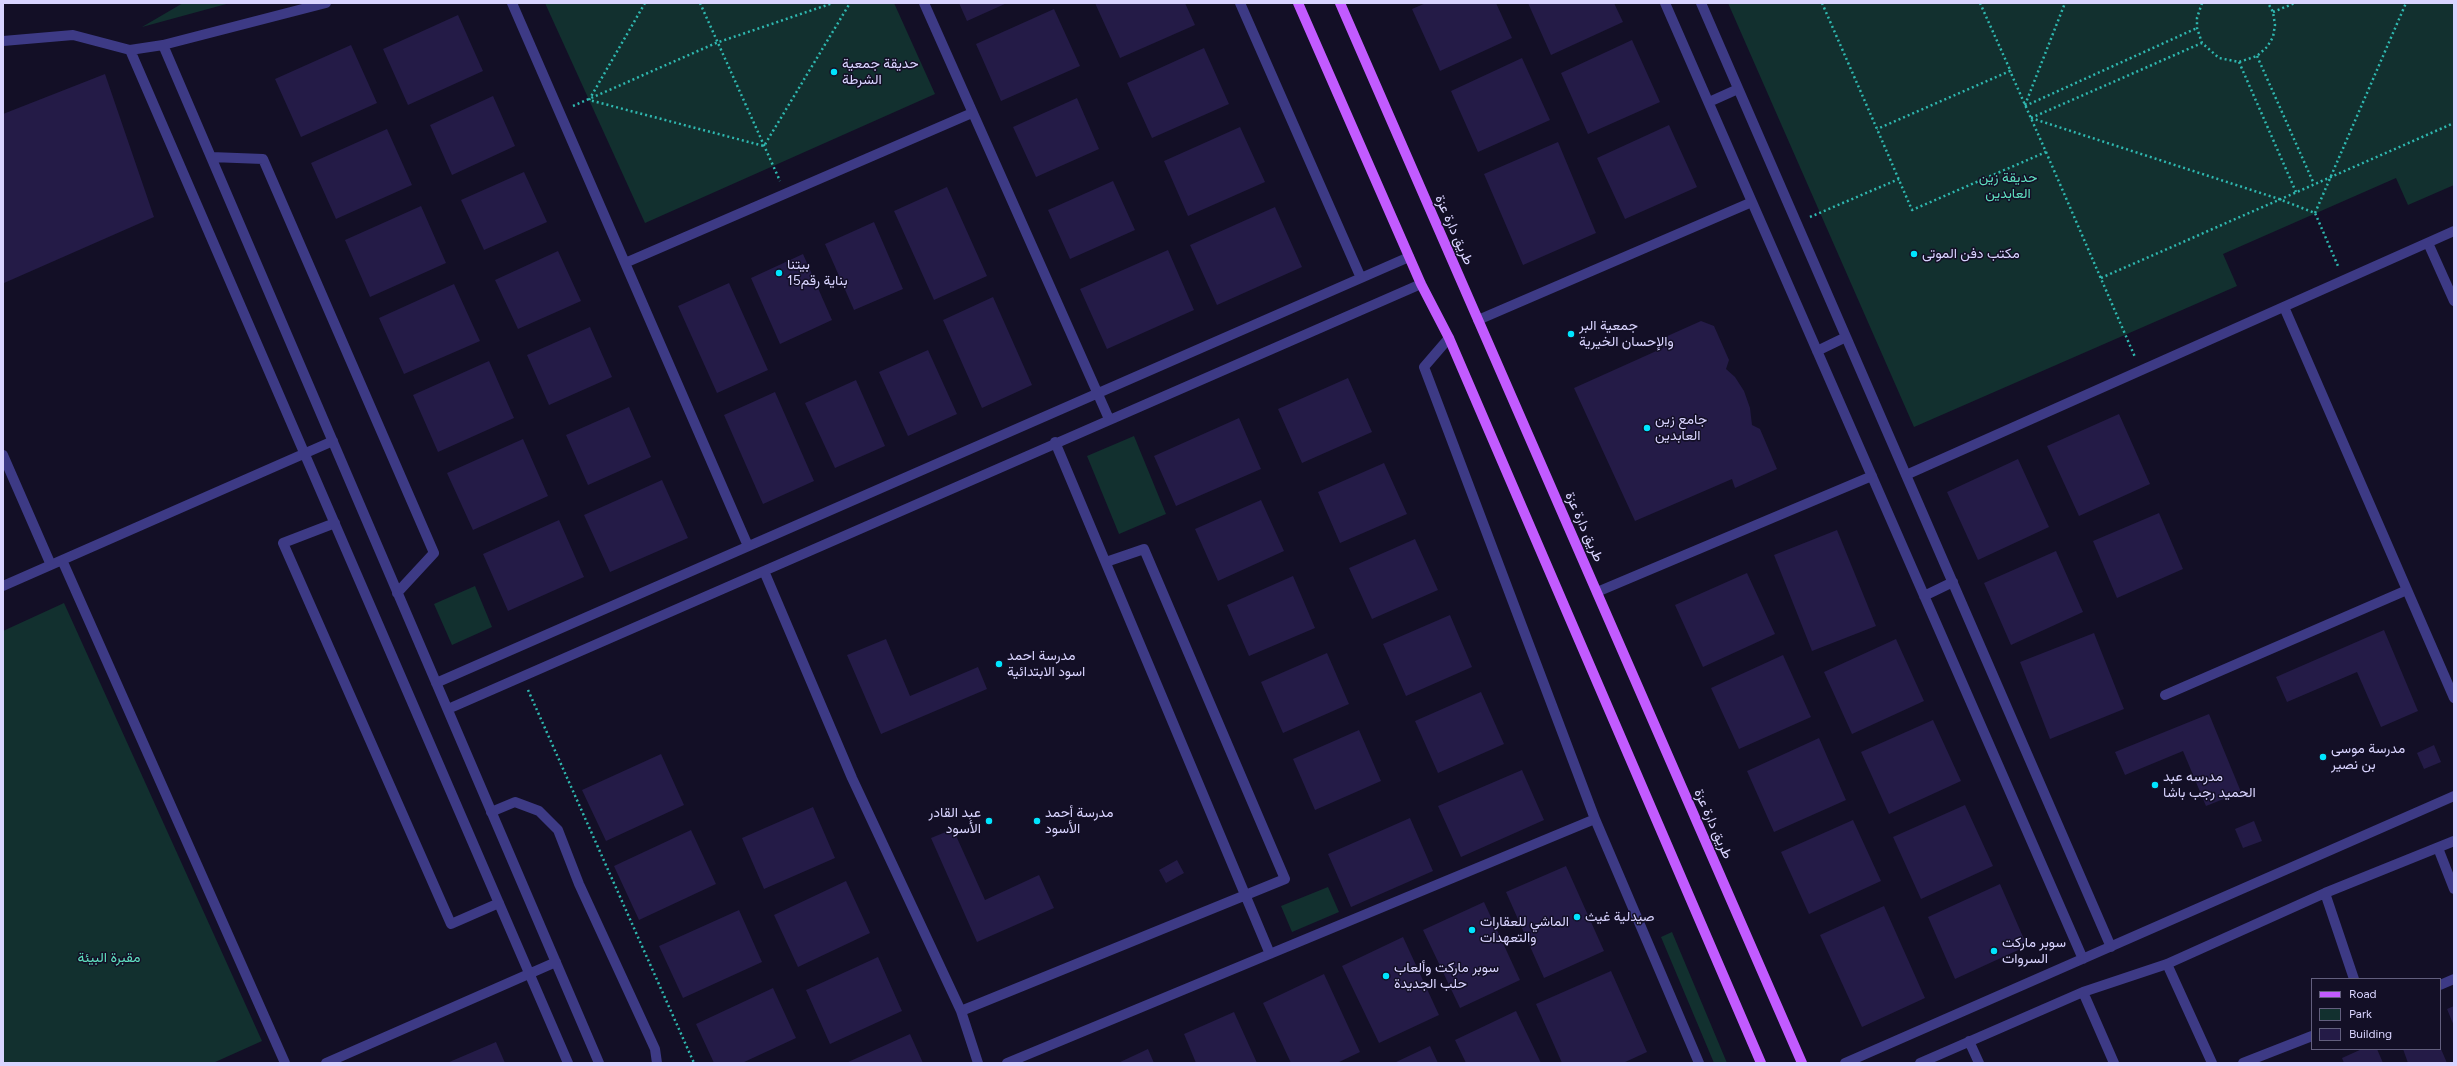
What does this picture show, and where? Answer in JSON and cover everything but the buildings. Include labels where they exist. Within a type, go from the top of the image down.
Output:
[{"type":"main road","points":[[1298,3],[1421,284],[1449,338],[1761,1063]]},
{"type":"main road","name":"طريق دارة عزة","points":[[1340,3],[1802,1063]]},
{"type":"street","points":[[3,41],[73,36],[130,50],[163,45],[326,3]]},
{"type":"street","points":[[512,3],[748,546]]},
{"type":"street","points":[[924,3],[1109,419]]},
{"type":"street","points":[[1240,3],[1361,278]]},
{"type":"street","points":[[1665,3],[2083,959]]},
{"type":"street","points":[[1701,3],[2111,947]]},
{"type":"street","points":[[163,45],[599,1063]]},
{"type":"street","points":[[130,50],[568,1063]]},
{"type":"street","points":[[1708,102],[1738,88]]},
{"type":"street","points":[[625,263],[972,113]]},
{"type":"street","points":[[211,157],[263,159],[434,553],[398,592]]},
{"type":"street","points":[[1478,320],[1752,202]]},
{"type":"street","points":[[1906,475],[2284,307],[2344,278],[2454,231]]},
{"type":"street","points":[[2428,243],[2454,300]]},
{"type":"street","points":[[436,683],[1409,257]]},
{"type":"street","points":[[448,709],[1056,442],[1421,284]]},
{"type":"street","points":[[2284,307],[2454,698]]},
{"type":"street","points":[[1818,352],[1846,337]]},
{"type":"street","points":[[1449,338],[1424,367],[1595,819],[1698,1063]]},
{"type":"street","points":[[3,586],[332,441]]},
{"type":"street","points":[[1056,442],[1270,954]]},
{"type":"street","points":[[3,455],[51,565]]},
{"type":"street","points":[[1597,592],[1872,476]]},
{"type":"street","points":[[335,523],[283,543],[451,924],[499,903]]},
{"type":"street","points":[[961,1011],[1284,879],[1144,549],[1106,562]]},
{"type":"street","points":[[62,560],[284,1063]]},
{"type":"street","points":[[764,571],[852,778],[961,1011],[978,1063]]},
{"type":"street","points":[[1924,596],[1953,582]]},
{"type":"street","points":[[2165,696],[2407,590]]},
{"type":"street","points":[[1845,1063],[2454,796]]},
{"type":"street","points":[[491,812],[515,802],[539,811],[558,830],[579,884],[655,1049],[657,1063]]},
{"type":"street","points":[[1007,1063],[1595,819]]},
{"type":"street","points":[[1920,1063],[2083,992],[2167,964],[2325,893],[2454,841]]},
{"type":"street","points":[[2438,848],[2454,889]]},
{"type":"street","points":[[2325,893],[2354,978]]},
{"type":"street","points":[[326,1063],[556,962]]},
{"type":"street","points":[[2167,964],[2212,1063]]},
{"type":"street","points":[[2441,985],[2454,979]]},
{"type":"street","points":[[2083,992],[2114,1063]]},
{"type":"street","points":[[2244,1063],[2311,1036]]},
{"type":"street","points":[[1970,1041],[1978,1063]]},
{"type":"path","points":[[589,100],[645,3]]},
{"type":"path","points":[[700,3],[716,43],[773,166]]},
{"type":"path","points":[[589,100],[716,43],[833,3]]},
{"type":"path","points":[[764,146],[850,3]]},
{"type":"path","points":[[1822,3],[1912,210],[2046,152]]},
{"type":"path","points":[[1980,3],[2141,370]]},
{"type":"path","points":[[2025,106],[2065,3]]},
{"type":"path","points":[[2202,3],[2197,18],[2197,28],[2202,44],[2219,58],[2239,62],[2258,56],[2267,47],[2273,36],[2275,25],[2274,12],[2268,3]]},
{"type":"path","points":[[2274,12],[2295,3]]},
{"type":"path","points":[[2315,213],[2406,3]]},
{"type":"path","points":[[2025,106],[2197,28]]},
{"type":"path","points":[[2031,118],[2202,44]]},
{"type":"path","points":[[2258,56],[2314,184]]},
{"type":"path","points":[[2239,62],[2296,192]]},
{"type":"path","points":[[1877,129],[2010,71],[2012,74]]},
{"type":"path","points":[[589,100],[764,146]]},
{"type":"path","points":[[2031,118],[2279,199],[2315,213],[2344,278]]},
{"type":"path","points":[[2101,278],[2454,123]]},
{"type":"path","points":[[1797,223],[1899,179]]},
{"type":"path","points":[[522,677],[694,1063]]},
{"type":"green space","points":[[183,3],[230,3],[142,27]]},
{"type":"green space","points":[[545,3],[894,3],[935,94],[645,223]]},
{"type":"green space","name":"حديقة زين العابدين","points":[[1728,3],[2454,3],[2454,185],[2408,205],[2396,178],[2223,254],[2237,286],[1914,427]]},
{"type":"green space","points":[[1134,436],[1166,514],[1119,534],[1087,456]]},
{"type":"green space","points":[[475,586],[492,627],[452,645],[434,604]]},
{"type":"green space","name":"مقبرة البيئة","points":[[64,603],[262,1041],[213,1063],[3,1063],[3,631]]},
{"type":"green space","points":[[1328,887],[1339,912],[1292,932],[1281,906]]},
{"type":"green space","points":[[1672,932],[1727,1063],[1714,1063],[1661,937]]},
{"type":"place","name":"حديقة جمعية الشرطة","points":[[834,72]]},
{"type":"place","name":"مكتب دفن الموتى","points":[[1914,254]]},
{"type":"place","name":"بيتنا بناية رقم15","points":[[779,273]]},
{"type":"place","name":"جمعية البر والإحسان الخيرية","points":[[1571,334]]},
{"type":"place","name":"جامع زين العابدين","points":[[1647,428]]},
{"type":"place","name":"مدرسة احمد اسود الابتدائية","points":[[999,664]]},
{"type":"place","name":"مدرسة موسى بن نصير","points":[[2323,757]]},
{"type":"place","name":"مدرسه عبد الحميد رجب باشا","points":[[2155,785]]},
{"type":"place","name":"عبد القادر الأسود","points":[[989,821]]},
{"type":"place","name":"مدرسة أحمد الأسود","points":[[1037,821]]},
{"type":"place","name":"صيدلية غيث","points":[[1577,917]]},
{"type":"place","name":"الماشي للعقارات والتعهدات","points":[[1472,930]]},
{"type":"place","name":"سوبر ماركت السروات","points":[[1994,951]]},
{"type":"place","name":"سوبر ماركت وألعاب حلب الجديدة","points":[[1386,976]]}]
